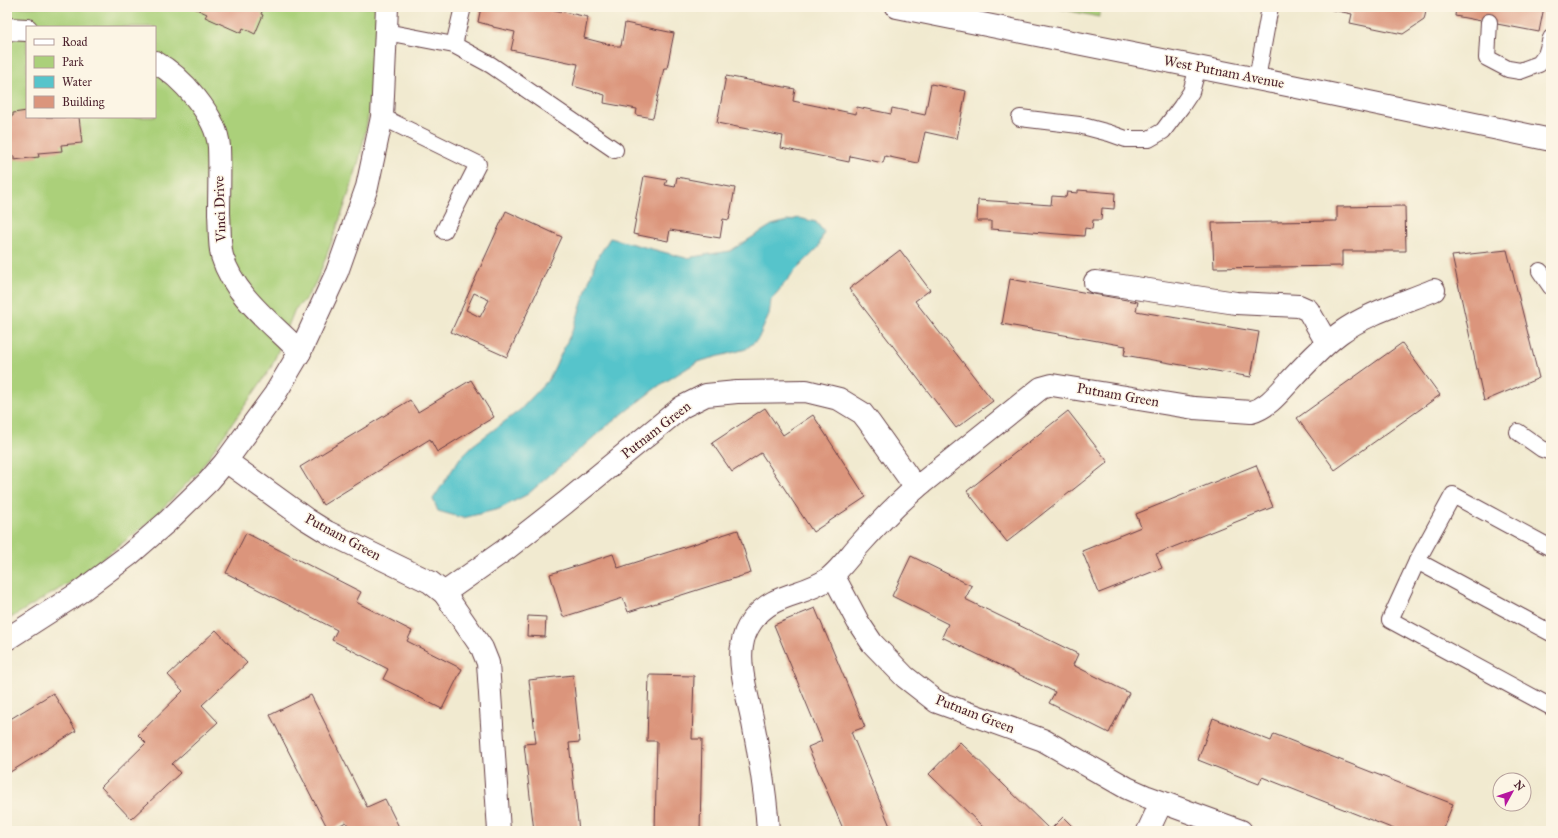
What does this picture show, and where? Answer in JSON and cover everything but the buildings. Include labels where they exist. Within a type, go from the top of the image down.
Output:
[{"type":"street","points":[[7,639],[77,594],[129,555],[187,504],[226,461],[275,394],[300,352],[337,272],[367,186],[382,117],[387,7]]},
{"type":"street","name":"West Putnam Avenue","points":[[896,7],[1198,67],[1551,140]]},
{"type":"street","points":[[7,29],[26,30]]},
{"type":"street","name":"Vinci Drive","points":[[156,62],[163,66],[183,84],[203,106],[213,127],[219,145],[219,200],[222,256],[232,277],[248,302],[300,352]]},
{"type":"street","points":[[1095,282],[1236,303],[1299,306],[1308,310],[1327,343]]},
{"type":"street","name":"Putnam Green","points":[[768,831],[766,797],[759,752],[741,663],[742,644],[749,625],[762,609],[777,600],[820,584],[833,575],[885,516],[916,488],[1041,388],[1052,385],[1066,386],[1194,408],[1251,412],[1258,410],[1273,399],[1327,343],[1356,323],[1434,290]]},
{"type":"street","name":"Putnam Green","points":[[444,592],[505,550],[565,504],[682,407],[706,396],[721,393],[800,391],[823,394],[839,399],[862,413],[916,488]]},
{"type":"street","name":"Putnam Green","points":[[226,461],[316,526],[430,582],[444,592],[482,648],[488,663],[499,831]]},
{"type":"street","name":"Putnam Green","points":[[833,575],[858,622],[872,643],[905,677],[927,696],[937,702],[1043,740],[1127,788],[1161,803],[1241,831]]},
{"type":"street","points":[[1148,831],[1161,803]]},
{"type":"lane","points":[[454,45],[463,7]]},
{"type":"lane","points":[[1257,79],[1270,7]]},
{"type":"lane","points":[[1489,22],[1487,58],[1508,69],[1520,71],[1539,64],[1546,55],[1551,38]]},
{"type":"lane","points":[[386,32],[454,45],[491,64],[615,150]]},
{"type":"lane","points":[[1020,118],[1079,125],[1126,139],[1149,139],[1163,131],[1181,108],[1191,92],[1198,67]]},
{"type":"lane","points":[[382,117],[478,164],[444,231]]},
{"type":"lane","points":[[1540,271],[1551,288]]},
{"type":"lane","points":[[1518,432],[1542,449],[1551,452]]},
{"type":"lane","points":[[1551,548],[1453,495],[1417,561],[1390,620],[1551,707]]},
{"type":"lane","points":[[1417,561],[1551,633]]},
{"type":"green space","points":[[7,7],[382,7],[369,113],[362,148],[352,185],[317,280],[308,296],[295,309],[271,368],[199,471],[147,524],[76,579],[7,620]]},
{"type":"green space","points":[[1051,7],[1100,7],[1099,17]]},
{"type":"water","points":[[799,218],[816,222],[824,232],[818,248],[793,273],[771,300],[769,315],[758,339],[746,349],[697,362],[657,387],[603,429],[528,494],[499,509],[463,518],[438,511],[433,499],[460,458],[472,446],[520,410],[549,379],[574,327],[596,260],[610,238],[686,258],[730,251],[772,225]]}]
